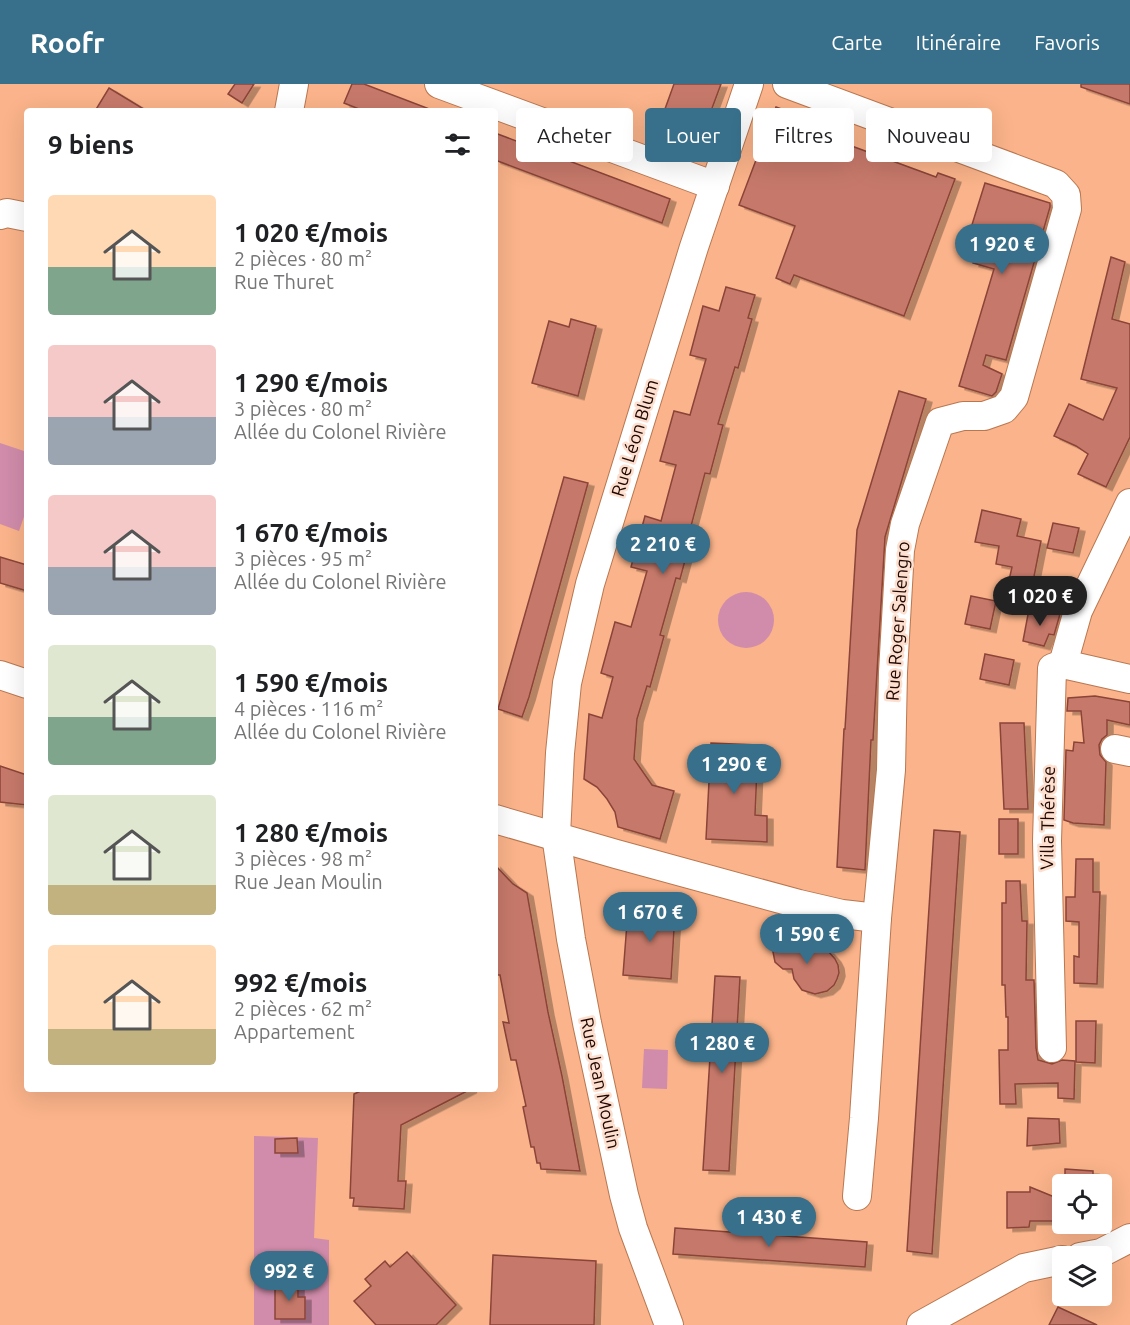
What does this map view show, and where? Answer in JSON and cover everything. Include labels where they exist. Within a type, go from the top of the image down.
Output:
[{"type":"street","points":[[289,108],[294,84]]},
{"type":"street","points":[[439,84],[715,186]]},
{"type":"street","name":"Rue Léon Blum","points":[[556,836],[560,753],[567,683],[590,585],[694,247],[749,84]]},
{"type":"street","name":"Rue Roger Salengro","points":[[786,84],[1056,184],[1066,195],[1067,209],[1014,397],[1004,409],[984,416],[963,416],[940,422],[905,524],[900,550],[893,672],[891,770],[877,918]]},
{"type":"street","points":[[0,215],[7,213],[24,216]]},
{"type":"street","points":[[1130,503],[1078,611],[1063,664],[1130,679]]},
{"type":"street","name":"Villa Thérèse","points":[[1052,1048],[1047,829],[1052,668],[1063,664]]},
{"type":"street","points":[[0,675],[24,683]]},
{"type":"street","points":[[498,820],[799,904],[842,914],[877,918],[857,1196]]},
{"type":"street","name":"Rue Jean Moulin","points":[[556,836],[574,960],[624,1195],[633,1228],[669,1325]]},
{"type":"street","points":[[1112,1247],[1130,1238]]},
{"type":"street","points":[[921,1325],[1024,1268],[1052,1262]]},
{"type":"shaded area","points":[[0,443],[24,451],[24,517],[19,531],[0,524]]},
{"type":"shaded area","points":[[746,592],[761,597],[769,605],[774,620],[769,635],[761,643],[746,648],[731,643],[723,635],[718,620],[723,605],[731,597]]},
{"type":"shaded area","points":[[644,1049],[668,1050],[667,1089],[642,1088]]},
{"type":"shaded area","points":[[254,1136],[318,1138],[314,1238],[329,1240],[329,1325],[254,1325]]},
{"type":"building","points":[[235,84],[254,84],[242,103],[228,94]]},
{"type":"building","points":[[352,84],[364,84],[427,108],[356,108],[344,103]]},
{"type":"building","points":[[674,84],[721,84],[712,108],[665,108]]},
{"type":"building","points":[[1081,84],[1130,84],[1130,104],[1081,87]]},
{"type":"building","points":[[109,88],[142,108],[97,108]]},
{"type":"building","points":[[498,134],[516,141],[516,162],[572,162],[670,199],[662,223],[498,161]]},
{"type":"building","points":[[854,147],[866,151],[866,162],[895,162],[936,177],[938,173],[955,179],[904,316],[794,275],[790,284],[776,278],[795,226],[739,205],[755,162],[854,162]]},
{"type":"building","points":[[985,183],[1050,203],[1006,360],[986,355],[983,365],[1002,374],[996,392],[992,396],[959,386],[994,269],[973,263],[978,246],[966,244]]},
{"type":"building","points":[[1111,257],[1125,262],[1112,319],[1130,324],[1130,437],[1106,487],[1078,474],[1088,454],[1054,436],[1069,404],[1103,420],[1117,388],[1081,379]]},
{"type":"building","points":[[726,287],[755,295],[748,318],[752,319],[718,424],[723,425],[710,474],[705,473],[680,579],[676,578],[660,635],[664,636],[650,687],[647,686],[637,719],[634,759],[652,785],[674,791],[660,839],[618,827],[615,812],[607,799],[597,787],[584,779],[589,714],[602,718],[613,677],[601,673],[615,622],[631,627],[647,571],[631,567],[645,516],[661,521],[676,465],[660,461],[674,411],[690,415],[706,359],[690,355],[703,306],[719,311]]},
{"type":"building","points":[[571,319],[596,326],[578,396],[532,383],[549,321],[569,327]]},
{"type":"building","points":[[899,391],[926,399],[885,537],[873,740],[871,740],[865,870],[837,867],[857,530]]},
{"type":"building","points":[[564,477],[588,483],[522,717],[498,709]]},
{"type":"building","points":[[982,510],[1021,519],[1017,536],[1041,541],[1029,602],[1005,598],[1012,567],[996,564],[999,546],[975,542]]},
{"type":"building","points":[[1053,523],[1079,528],[1073,553],[1047,548]]},
{"type":"building","points":[[0,557],[24,564],[24,590],[0,583]]},
{"type":"building","points":[[971,596],[996,601],[990,629],[965,624]]},
{"type":"building","points":[[1029,609],[1060,614],[1054,635],[1049,634],[1044,646],[1023,641]]},
{"type":"building","points":[[985,654],[1014,660],[1009,685],[980,679]]},
{"type":"building","points":[[1095,696],[1130,702],[1130,725],[1107,720],[1107,735],[1099,745],[1100,755],[1106,762],[1104,825],[1073,823],[1064,820],[1066,750],[1073,751],[1074,742],[1084,743],[1081,711],[1067,711],[1068,698]]},
{"type":"building","points":[[1000,723],[1024,723],[1028,809],[1004,809]]},
{"type":"building","points":[[711,743],[758,745],[755,815],[767,816],[767,842],[706,839]]},
{"type":"building","points":[[0,766],[24,774],[24,805],[0,802]]},
{"type":"building","points":[[999,819],[1018,819],[1018,854],[999,854]]},
{"type":"building","points":[[934,830],[960,832],[932,1254],[907,1251]]},
{"type":"building","points":[[1076,859],[1093,859],[1093,892],[1100,892],[1097,984],[1074,983],[1074,956],[1079,957],[1079,922],[1066,921],[1066,897],[1075,897]]},
{"type":"building","points":[[498,868],[513,884],[527,893],[580,1171],[541,1169],[540,1163],[537,1163],[534,1147],[531,1147],[523,1107],[526,1106],[516,1060],[511,1060],[503,1022],[509,1023],[500,975],[498,975]]},
{"type":"building","points":[[1006,881],[1020,881],[1022,921],[1027,921],[1026,980],[1034,980],[1038,1060],[1052,1064],[1062,1060],[1075,1061],[1074,1099],[1058,1098],[1058,1083],[1015,1084],[1016,1104],[1000,1104],[999,1050],[1008,1050],[1008,1017],[1006,1017],[1005,985],[1002,985],[1002,903],[1006,903]]},
{"type":"building","points":[[646,904],[665,905],[665,913],[675,913],[671,979],[623,975],[628,910],[646,912]]},
{"type":"building","points":[[782,938],[799,940],[806,948],[828,951],[835,959],[839,973],[834,985],[827,991],[815,994],[802,990],[794,979],[792,969],[783,969],[775,962],[774,946]]},
{"type":"building","points":[[715,976],[740,977],[729,1171],[703,1170]]},
{"type":"building","points":[[1076,1021],[1096,1021],[1095,1063],[1076,1062]]},
{"type":"building","points":[[358,1092],[465,1092],[401,1125],[398,1181],[406,1181],[404,1209],[353,1206],[354,1198],[350,1198],[354,1094]]},
{"type":"building","points":[[1028,1118],[1059,1119],[1060,1143],[1027,1146]]},
{"type":"building","points":[[297,1138],[298,1153],[275,1153],[275,1139]]},
{"type":"building","points":[[1065,1169],[1093,1171],[1093,1174],[1065,1174]]},
{"type":"building","points":[[1030,1187],[1052,1196],[1052,1221],[1030,1221],[1029,1227],[1007,1228],[1007,1192],[1030,1192]]},
{"type":"building","points":[[675,1228],[867,1242],[865,1267],[673,1254]]},
{"type":"building","points":[[407,1252],[456,1305],[436,1325],[376,1325],[354,1301],[371,1286],[365,1279],[385,1261],[390,1267]]},
{"type":"building","points":[[493,1255],[596,1261],[594,1325],[490,1325]]},
{"type":"building","points":[[275,1282],[298,1282],[298,1297],[305,1297],[305,1319],[275,1319]]},
{"type":"building","points":[[1058,1307],[1097,1325],[1049,1325]]}]
